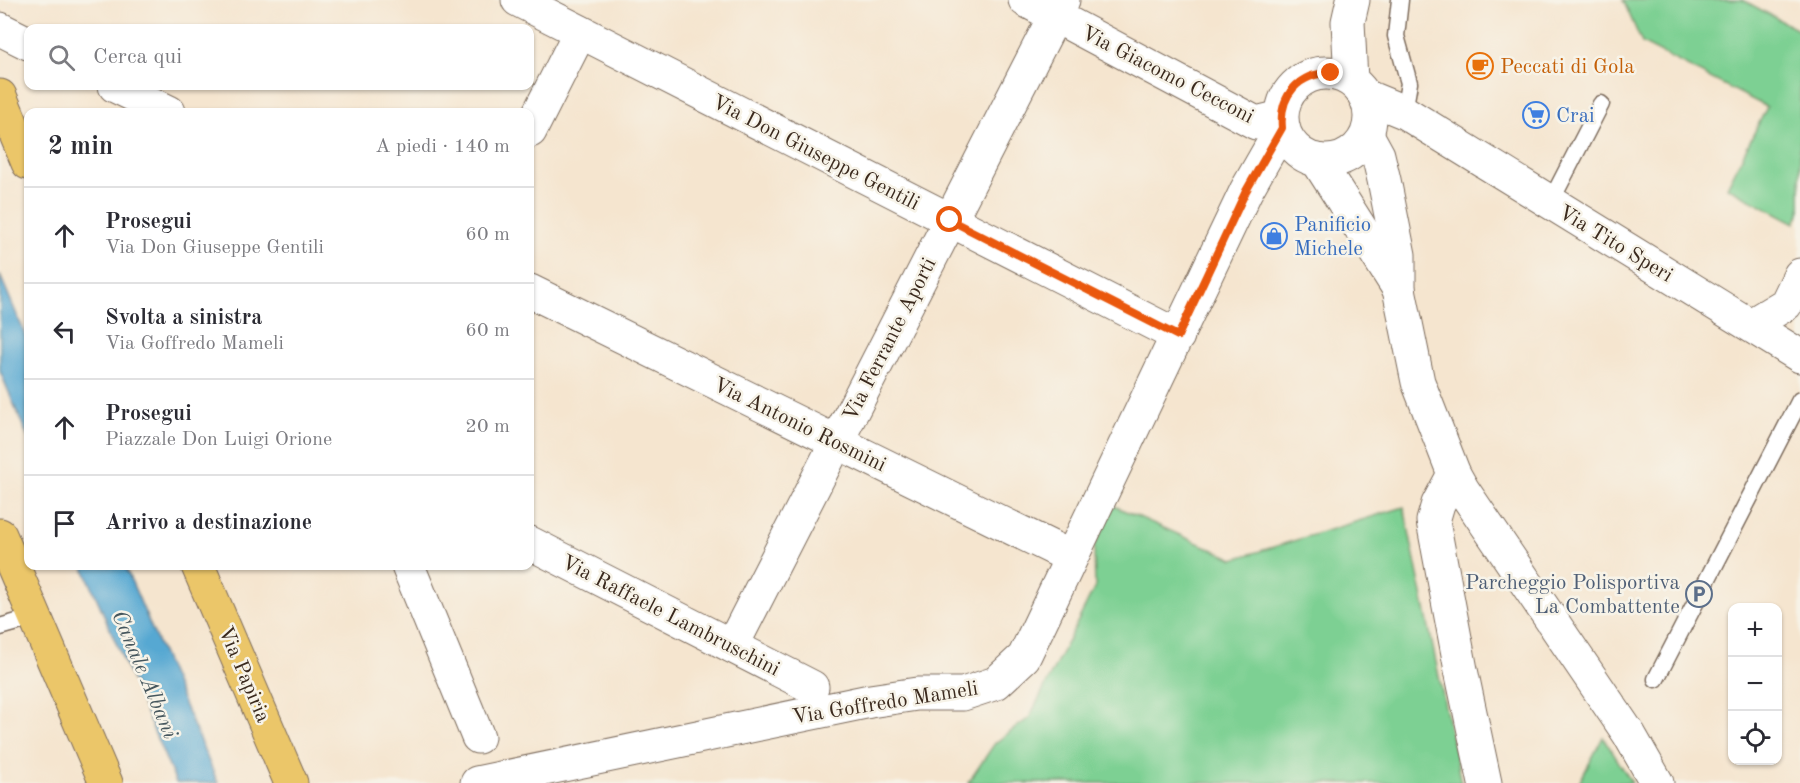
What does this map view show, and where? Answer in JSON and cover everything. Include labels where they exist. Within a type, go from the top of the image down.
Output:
[{"type":"main road","points":[[0,96],[24,153]]},
{"type":"main road","points":[[0,535],[106,783]]},
{"type":"main road","name":"Via Papiria","points":[[200,570],[291,783]]},
{"type":"street","name":"Via Don Giuseppe Gentili","points":[[518,0],[1178,336]]},
{"type":"street","name":"Via Giacomo Cecconi","points":[[1025,0],[1059,8],[1257,123],[1282,122]]},
{"type":"street","points":[[1353,0],[1348,22],[1363,108],[1378,156],[1399,255],[1399,289],[1418,382],[1462,490],[1629,734],[1657,783]]},
{"type":"street","name":"Via Ferrante Aporti","points":[[732,646],[1059,8]]},
{"type":"street","points":[[0,29],[24,41]]},
{"type":"street","points":[[534,123],[580,32]]},
{"type":"street","points":[[1363,108],[1331,73],[1320,73],[1301,80],[1286,96],[1282,122],[1287,138],[1309,158],[1399,289]]},
{"type":"street","points":[[123,90],[161,108]]},
{"type":"street","points":[[1309,158],[1337,160],[1348,156],[1357,148],[1363,108]]},
{"type":"street","name":"Via Tito Speri","points":[[1363,108],[1404,112],[1800,356]]},
{"type":"street","name":"Via Tito Speri","points":[[1363,108],[1433,130]]},
{"type":"street","name":"Via Goffredo Mameli","points":[[477,783],[870,700],[917,694],[963,694],[996,683],[1024,657],[1246,191],[1282,122]]},
{"type":"street","name":"Via Goffredo Mameli","points":[[1246,191],[1273,167],[1309,158]]},
{"type":"street","name":"Via Antonio Rosmini","points":[[534,293],[1071,557]]},
{"type":"street","points":[[1751,325],[1795,296]]},
{"type":"street","points":[[1454,474],[1438,504],[1433,521],[1485,783]]},
{"type":"street","name":"Via Raffaele Lambruschini","points":[[534,545],[812,687]]},
{"type":"street","points":[[410,570],[478,737]]},
{"type":"lane","points":[[1400,0],[1396,36],[1409,82],[1404,112]]},
{"type":"lane","points":[[1550,203],[1601,104]]},
{"type":"lane","points":[[1656,679],[1800,400]]},
{"type":"lane","points":[[0,627],[35,617]]},
{"type":"green space","points":[[1623,0],[1743,0],[1800,31],[1800,213],[1795,223],[1727,187],[1767,107],[1642,43]]},
{"type":"green space","points":[[1114,506],[1234,559],[1404,507],[1461,783],[968,783],[995,743],[1029,718],[1095,587],[1094,547]]},
{"type":"green space","points":[[1603,737],[1632,783],[1579,783]]},
{"type":"water","points":[[0,275],[24,332],[24,428],[0,371]]},
{"type":"water","name":"Canale Albani","points":[[85,570],[127,570],[218,783],[176,783]]},
{"type":"place","name":"Peccati di Gola","points":[[1480,66]]},
{"type":"place","name":"Crai","points":[[1536,115]]},
{"type":"place","name":"Panificio Michele","points":[[1274,236]]},
{"type":"place","name":"Parcheggio Polisportiva La Combattente","points":[[1699,594]]},
{"type":"route","points":[[950,220],[1178,336],[1246,191],[1282,128],[1281,117],[1286,96],[1292,87],[1310,75],[1331,73]]}]
